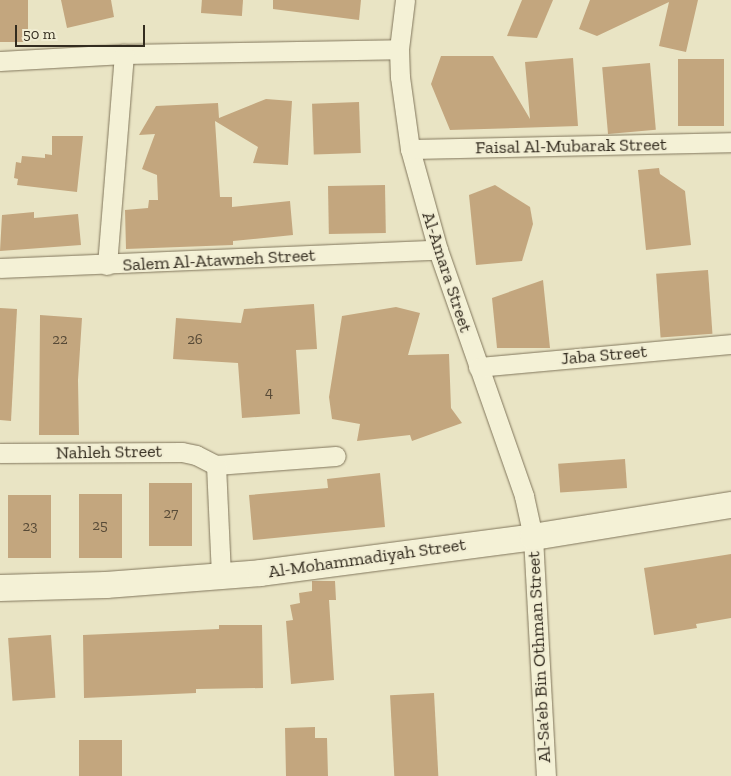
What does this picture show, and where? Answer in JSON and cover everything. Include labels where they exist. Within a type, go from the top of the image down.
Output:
[{"type":"street","name":"Al-Amara Street","points":[[405,0],[399,49],[401,102],[410,149],[438,250],[524,496],[533,537]]},
{"type":"street","points":[[0,62],[124,54],[399,49]]},
{"type":"street","points":[[107,265],[124,54]]},
{"type":"street","name":"Faisal Al-Mubarak Street","points":[[410,149],[731,142]]},
{"type":"street","name":"Salem Al-Atawneh Street","points":[[0,268],[438,250]]},
{"type":"street","name":"Jaba Street","points":[[478,366],[731,344]]},
{"type":"street","name":"Nahleh Street","points":[[0,453],[182,452],[196,454],[216,465]]},
{"type":"street","points":[[221,574],[216,465],[336,456]]},
{"type":"street","name":"Al-Mohammadiyah Street","points":[[0,588],[106,585],[328,565],[533,537],[731,505]]},
{"type":"street","name":"Al-Sa‘eb Bin Othman Street","points":[[533,537],[546,776]]},
{"type":"building","points":[[0,0],[28,0],[28,42],[0,42]]},
{"type":"building","points":[[61,0],[111,0],[114,17],[67,28]]},
{"type":"building","points":[[202,0],[243,0],[242,16],[201,13]]},
{"type":"building","points":[[273,0],[361,0],[359,20],[273,9]]},
{"type":"building","points":[[522,0],[553,0],[537,38],[507,36]]},
{"type":"building","points":[[590,0],[698,0],[686,52],[659,46],[669,2],[597,36],[579,29]]},
{"type":"building","points":[[441,56],[493,56],[530,119],[525,62],[573,58],[578,126],[450,130],[431,84]]},
{"type":"building","points":[[678,59],[724,59],[724,126],[678,126]]},
{"type":"building","points":[[650,63],[656,130],[608,134],[602,67]]},
{"type":"building","points":[[266,99],[292,101],[288,165],[253,163],[258,147],[215,121],[220,197],[232,197],[232,207],[290,201],[293,235],[233,241],[233,245],[126,249],[125,210],[148,208],[149,200],[158,200],[157,175],[142,169],[155,134],[139,135],[156,106],[218,103],[219,118]]},
{"type":"building","points":[[359,102],[361,153],[314,155],[312,104]]},
{"type":"building","points":[[52,136],[83,136],[77,192],[17,185],[18,179],[14,178],[16,162],[21,163],[22,156],[45,158],[45,154],[52,155]]},
{"type":"building","points":[[659,168],[660,174],[685,191],[691,245],[646,250],[638,170]]},
{"type":"building","points":[[385,185],[386,233],[329,234],[328,186]]},
{"type":"building","points":[[495,185],[530,207],[533,224],[522,261],[476,265],[469,195]]},
{"type":"building","points":[[34,212],[34,218],[78,214],[81,245],[0,251],[2,215]]},
{"type":"building","points":[[708,270],[712,334],[661,337],[656,274]]},
{"type":"building","points":[[543,280],[550,348],[497,348],[492,298]]},
{"type":"building","points":[[314,304],[317,349],[296,350],[300,414],[242,418],[238,363],[173,359],[176,318],[241,323],[244,309]]},
{"type":"building","points":[[396,307],[420,313],[408,355],[449,354],[451,408],[462,423],[412,441],[410,435],[357,441],[360,424],[332,419],[329,397],[342,316]]},
{"type":"building","points":[[0,308],[17,309],[11,421],[0,420]]},
{"type":"building","points":[[40,315],[82,318],[78,380],[79,435],[39,435]]},
{"type":"building","points":[[625,459],[627,488],[560,493],[558,464]]},
{"type":"building","points":[[380,473],[385,527],[253,540],[249,495],[328,488],[327,479]]},
{"type":"building","points":[[149,483],[192,483],[192,546],[149,546]]},
{"type":"building","points":[[79,494],[122,494],[122,558],[79,558]]},
{"type":"building","points":[[8,495],[51,495],[51,558],[8,558]]},
{"type":"building","points":[[731,554],[731,618],[696,624],[697,628],[654,635],[644,568]]},
{"type":"building","points":[[312,581],[335,581],[336,600],[329,600],[334,680],[291,684],[286,621],[293,620],[290,605],[300,603],[299,593],[312,591]]},
{"type":"building","points":[[219,625],[262,625],[263,688],[196,689],[196,693],[84,698],[83,635],[219,629]]},
{"type":"building","points":[[51,635],[55,698],[12,701],[8,638]]},
{"type":"building","points":[[434,693],[438,776],[394,776],[390,695]]},
{"type":"building","points":[[315,727],[315,738],[327,738],[328,776],[286,776],[285,728]]},
{"type":"building","points":[[79,740],[122,740],[122,776],[79,776]]}]
